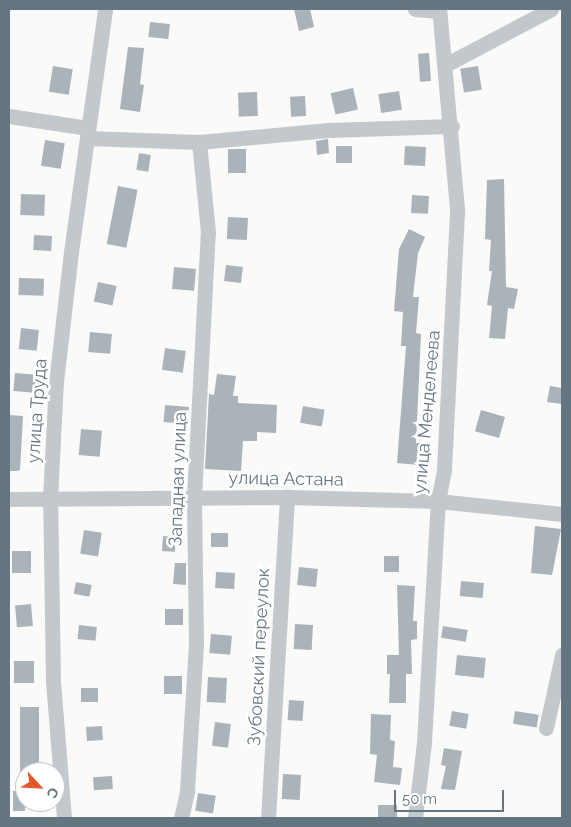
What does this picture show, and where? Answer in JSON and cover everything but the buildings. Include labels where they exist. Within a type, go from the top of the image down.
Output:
[{"type":"street","name":"улица Труда","points":[[64,818],[53,681],[50,500],[56,382],[105,9]]},
{"type":"street","points":[[416,9],[439,10]]},
{"type":"street","points":[[445,65],[551,9]]},
{"type":"street","name":"улица Менделеева","points":[[415,818],[424,742],[438,501],[444,470],[453,324],[457,209],[452,126],[439,10]]},
{"type":"street","points":[[9,116],[88,133],[199,142],[328,130],[452,126]]},
{"type":"street","name":"Западная улица","points":[[181,818],[187,791],[196,642],[194,497],[208,232],[199,142]]},
{"type":"street","name":"улица Астана","points":[[9,499],[287,497],[438,501],[562,514]]},
{"type":"street","name":"Зубовский переулок","points":[[268,818],[287,497]]},
{"type":"street","points":[[546,728],[562,655]]}]
